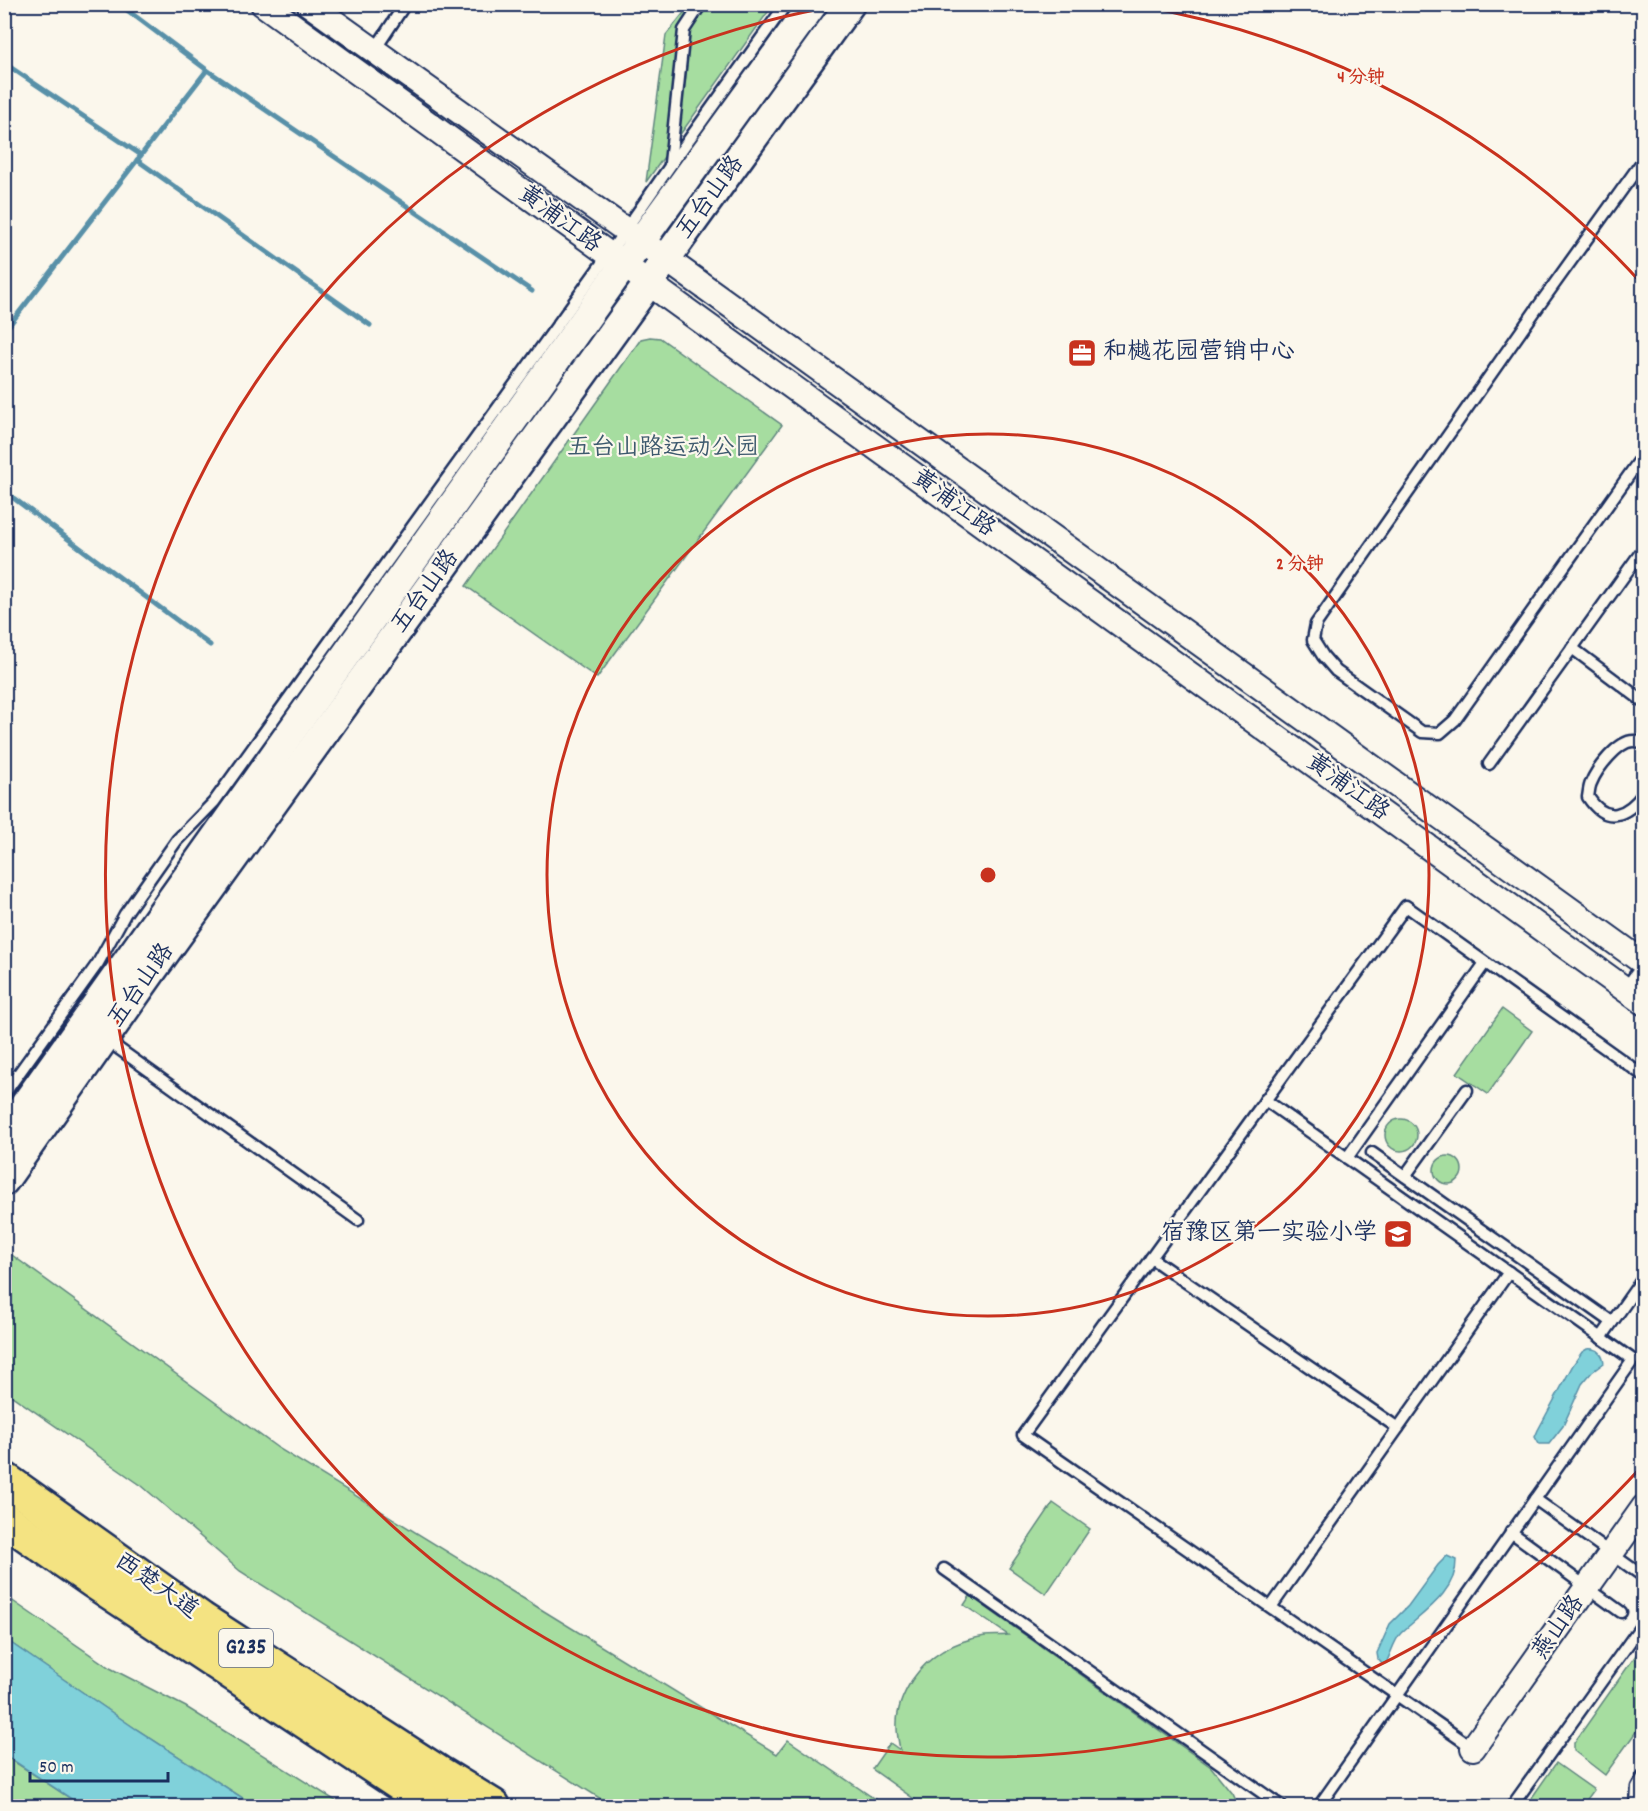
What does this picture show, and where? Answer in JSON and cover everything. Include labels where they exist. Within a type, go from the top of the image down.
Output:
[{"type":"highway","name":"西楚大道","points":[[4,1479],[201,1619],[438,1773],[494,1806]]},
{"type":"highway","name":"西楚大道","points":[[4,1520],[433,1806]]},
{"type":"main road","name":"五台山路","points":[[4,1134],[615,261],[813,4]]},
{"type":"main road","name":"五台山路","points":[[4,1181],[850,4]]},
{"type":"street","name":"黄浦江路","points":[[263,4],[615,261],[1634,996]]},
{"type":"street","name":"黄浦江路","points":[[309,4],[1644,963]]},
{"type":"street","name":"燕山路","points":[[1473,1748],[1644,1507]]},
{"type":"lane","points":[[374,51],[405,4]]},
{"type":"lane","points":[[670,166],[684,30],[701,4]]},
{"type":"lane","points":[[633,237],[670,166],[786,4]]},
{"type":"lane","points":[[1644,159],[1316,624],[1313,640],[1336,671],[1422,732],[1440,733],[1455,720],[1644,454]]},
{"type":"lane","points":[[4,1094],[98,963],[125,914],[177,840],[214,802],[615,261]]},
{"type":"lane","points":[[1489,764],[1644,548]]},
{"type":"lane","points":[[1572,648],[1644,702]]},
{"type":"lane","points":[[1644,745],[1634,740],[1616,750],[1597,771],[1590,785],[1588,797],[1601,812],[1612,815],[1628,810],[1644,793]]},
{"type":"lane","points":[[1473,1748],[1023,1435],[1406,906],[1642,1073]]},
{"type":"lane","points":[[1347,1158],[1485,963]]},
{"type":"lane","points":[[1634,996],[1644,963]]},
{"type":"lane","points":[[105,1039],[358,1220]]},
{"type":"lane","points":[[1405,1176],[1467,1090]]},
{"type":"lane","points":[[1265,1100],[1633,1360],[1319,1806]]},
{"type":"lane","points":[[1372,1153],[1612,1322]]},
{"type":"lane","points":[[1151,1258],[1398,1428]]},
{"type":"lane","points":[[1271,1607],[1509,1272]]},
{"type":"lane","points":[[1600,1338],[1644,1276]]},
{"type":"lane","points":[[1535,1499],[1644,1577]]},
{"type":"lane","points":[[1511,1533],[1621,1612]]},
{"type":"lane","points":[[944,1569],[1281,1806]]},
{"type":"lane","points":[[1512,1806],[1644,1622]]},
{"type":"lane","points":[[1636,1806],[1637,1787],[1644,1775]]},
{"type":"green space","points":[[690,5],[773,5],[646,182],[666,35]]},
{"type":"green space","name":"五台山路运动公园","points":[[660,338],[782,425],[597,678],[466,586],[641,339]]},
{"type":"green space","points":[[1502,1009],[1532,1031],[1488,1094],[1457,1073]]},
{"type":"green space","points":[[1401,1119],[1412,1124],[1417,1135],[1412,1146],[1401,1151],[1390,1146],[1385,1135],[1390,1124]]},
{"type":"green space","points":[[1448,1156],[1458,1160],[1462,1170],[1458,1180],[1448,1184],[1438,1180],[1434,1170],[1438,1160]]},
{"type":"green space","points":[[5,1250],[278,1448],[777,1754],[788,1740],[885,1806],[612,1806],[240,1571],[142,1486],[5,1391]]},
{"type":"green space","points":[[1053,1503],[1090,1529],[1046,1594],[1009,1568]]},
{"type":"green space","points":[[4,1595],[110,1668],[186,1707],[344,1806],[255,1806],[136,1729],[5,1639]]},
{"type":"green space","points":[[970,1596],[1211,1767],[1232,1793],[1238,1806],[924,1806],[872,1769],[890,1743],[900,1750],[897,1722],[901,1703],[912,1680],[927,1663],[944,1650],[963,1641],[985,1636],[1008,1635],[964,1605]]},
{"type":"green space","points":[[1643,1645],[1643,1722],[1605,1775],[1574,1751],[1574,1743]]},
{"type":"green space","points":[[4,1755],[82,1806],[5,1806]]},
{"type":"green space","points":[[1556,1763],[1594,1790],[1582,1806],[1526,1806]]},
{"type":"water","points":[[1587,1349],[1599,1352],[1604,1363],[1582,1384],[1563,1426],[1549,1444],[1539,1444],[1535,1437],[1538,1430],[1573,1365]]},
{"type":"water","points":[[1447,1556],[1456,1560],[1451,1582],[1436,1601],[1401,1633],[1386,1663],[1382,1664],[1377,1653],[1390,1624],[1408,1606]]},
{"type":"water","points":[[5,1639],[136,1729],[255,1806],[82,1806],[5,1755]]},
{"type":"waterway","points":[[119,4],[207,70],[532,291]]},
{"type":"waterway","points":[[4,63],[141,155]]},
{"type":"waterway","points":[[4,332],[207,70]]},
{"type":"waterway","points":[[137,160],[370,325]]},
{"type":"waterway","points":[[4,491],[210,645]]},
{"type":"place","name":"和樾花园营销中心","points":[[1082,353]]},
{"type":"place","name":"宿豫区第一实验小学","points":[[1398,1234]]}]
